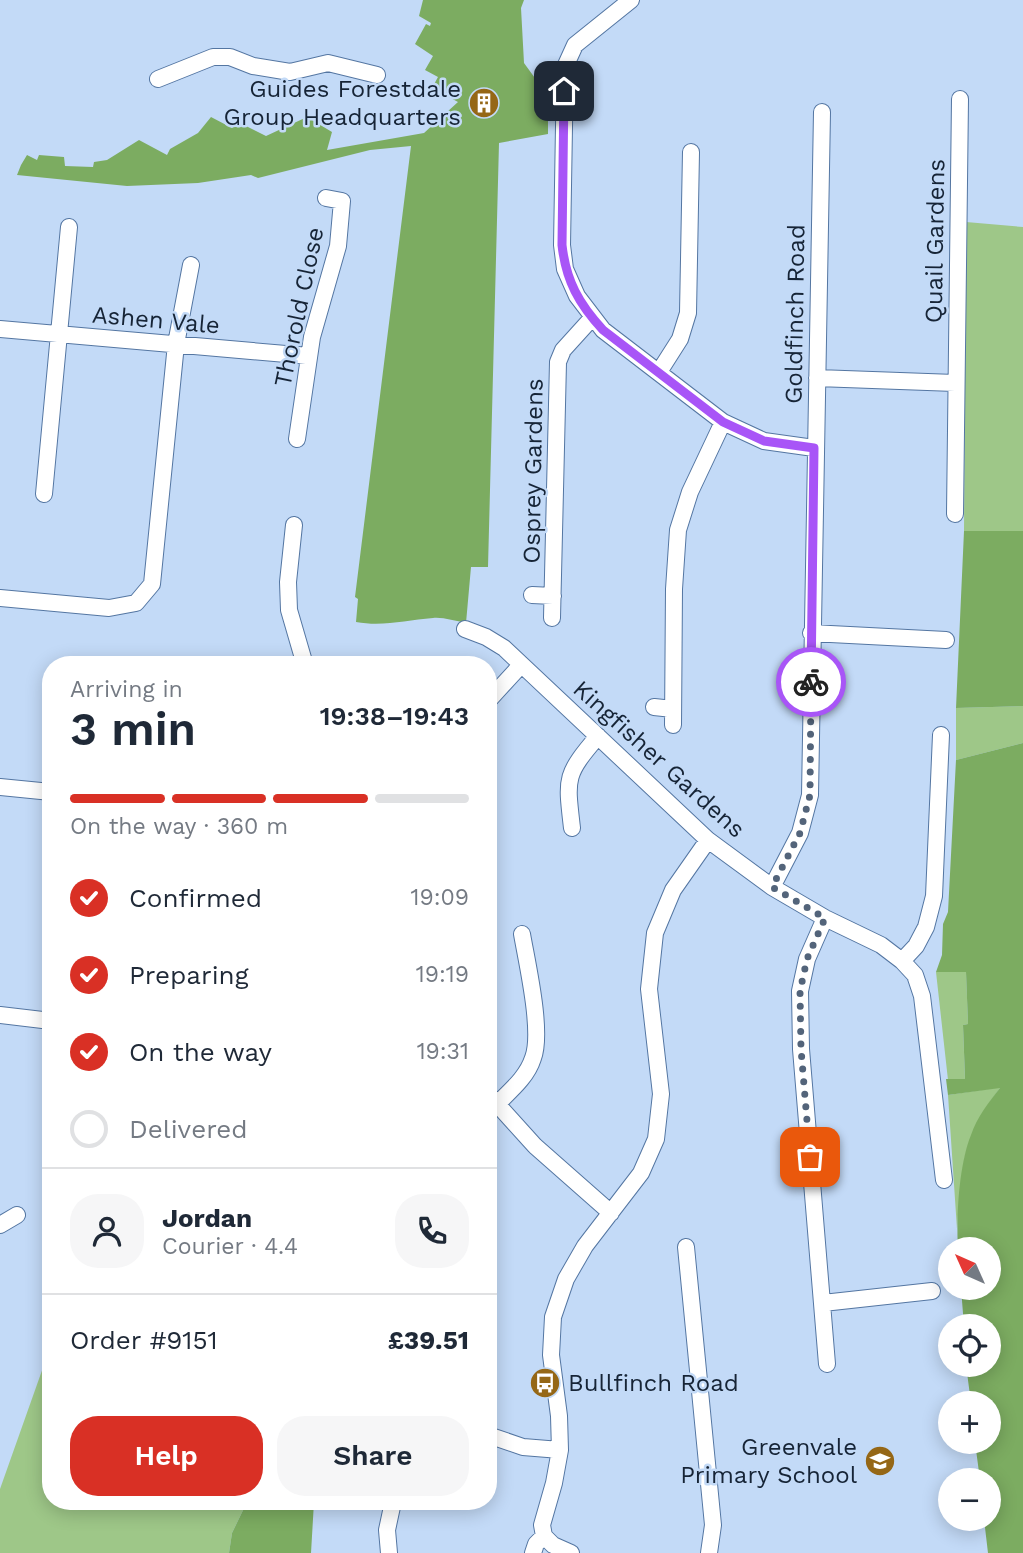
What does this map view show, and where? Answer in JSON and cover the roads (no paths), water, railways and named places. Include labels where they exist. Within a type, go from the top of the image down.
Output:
[{"type":"street","points":[[631,0],[585,35],[568,56],[565,67],[562,127],[562,245],[565,269],[577,296],[603,330],[723,422],[764,441],[814,448]]},
{"type":"street","points":[[158,79],[213,57],[230,57],[254,66],[290,72],[328,63],[377,75]]},
{"type":"street","name":"Quail Gardens","points":[[955,514],[960,99]]},
{"type":"street","name":"Goldfinch Road","points":[[772,887],[800,833],[810,795],[822,112]]},
{"type":"street","points":[[659,372],[680,339],[688,313],[691,152]]},
{"type":"street","name":"Thorold Close","points":[[297,439],[309,356],[338,246],[342,201],[326,198]]},
{"type":"street","points":[[44,494],[69,227]]},
{"type":"street","points":[[0,598],[109,608],[136,603],[152,584],[176,344],[191,265]]},
{"type":"street","name":"Osprey Gardens","points":[[552,618],[558,362],[563,350],[592,318]]},
{"type":"street","name":"Ashen Vale","points":[[0,329],[309,356]]},
{"type":"street","points":[[817,378],[955,383]]},
{"type":"street","points":[[654,707],[673,717],[674,589],[678,530],[690,492],[723,422]]},
{"type":"street","points":[[294,525],[288,582],[289,610],[302,656]]},
{"type":"street","name":"Osprey Gardens","points":[[532,595],[552,596]]},
{"type":"street","name":"Kingfisher Gardens","points":[[465,629],[482,644],[504,648],[708,840],[772,887],[825,918],[881,945],[915,975],[922,996],[944,1180]]},
{"type":"street","points":[[811,633],[946,640]]},
{"type":"street","points":[[497,691],[521,664]]},
{"type":"street","points":[[902,961],[916,946],[926,928],[934,896],[941,735]]},
{"type":"street","points":[[566,818],[567,785],[575,763],[598,736]]},
{"type":"street","points":[[0,787],[42,791]]},
{"type":"street","points":[[571,1553],[553,1545],[544,1536],[542,1525],[554,1483],[559,1450],[559,1416],[551,1355],[553,1317],[566,1279],[585,1246],[640,1173],[656,1139],[661,1094],[649,989],[656,933],[673,890],[708,840]]},
{"type":"street","points":[[825,918],[807,959],[800,991],[801,1049],[827,1364]]},
{"type":"street","points":[[497,1095],[526,1073],[534,1056],[536,1029],[522,934]]},
{"type":"street","points":[[0,1015],[42,1020]]},
{"type":"street","points":[[497,1104],[536,1146],[611,1213]]},
{"type":"street","points":[[0,1225],[17,1215]]},
{"type":"street","points":[[693,1257],[713,1525],[709,1553]]},
{"type":"street","points":[[822,1303],[932,1290]]},
{"type":"street","points":[[497,1438],[523,1447],[559,1450]]},
{"type":"street","points":[[389,1553],[387,1530],[391,1510]]},
{"type":"street","points":[[533,1553],[536,1544],[544,1536]]},
{"type":"place","name":"Guides Forestdale Group Headquarters","points":[[484,103]]},
{"type":"place","name":"Bullfinch Road","points":[[545,1383]]},
{"type":"place","name":"Greenvale Primary School","points":[[880,1461]]}]
